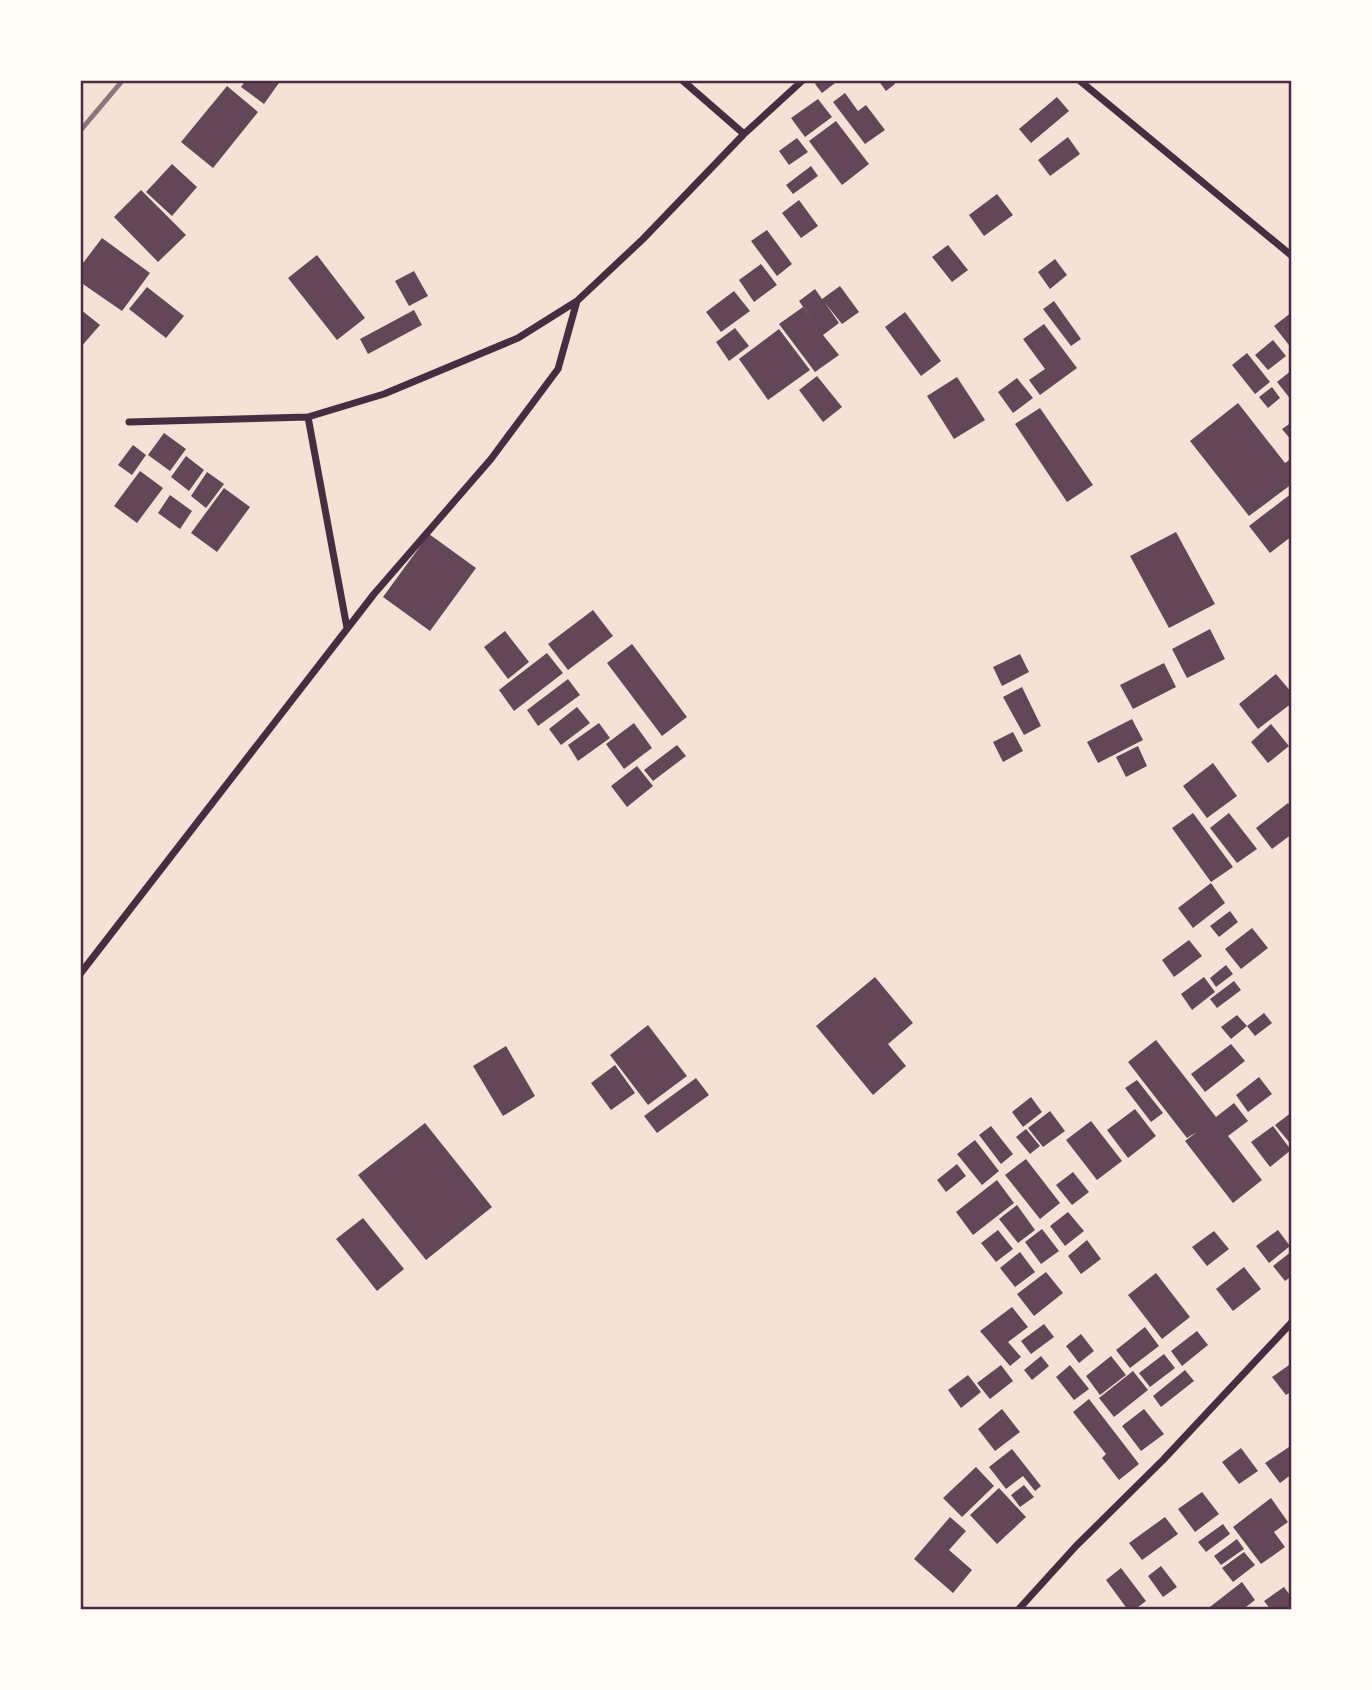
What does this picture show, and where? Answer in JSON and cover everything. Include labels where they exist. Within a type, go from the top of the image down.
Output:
[{"type":"street","points":[[682,80],[744,134]]},
{"type":"street","points":[[129,422],[308,417],[384,394],[518,338],[576,301],[643,239],[744,134],[803,80]]},
{"type":"street","points":[[1079,80],[1292,256]]},
{"type":"street","points":[[80,974],[347,628],[491,459],[558,369],[576,301]]},
{"type":"street","points":[[308,417],[347,628]]},
{"type":"street","points":[[1018,1609],[1292,1322]]},
{"type":"building","points":[[246,80],[281,80],[264,104],[241,87]]},
{"type":"building","points":[[819,80],[839,80],[822,93],[815,84]]},
{"type":"building","points":[[878,80],[893,80],[895,84],[886,91]]},
{"type":"building","points":[[227,86],[258,112],[213,168],[181,142]]},
{"type":"building","points":[[845,93],[858,111],[866,105],[885,130],[865,144],[833,102]]},
{"type":"building","points":[[1057,97],[1069,111],[1031,143],[1019,129]]},
{"type":"building","points":[[818,99],[832,117],[805,137],[791,118]]},
{"type":"building","points":[[836,121],[869,164],[842,185],[809,141]]},
{"type":"building","points":[[1068,137],[1080,154],[1050,176],[1038,160]]},
{"type":"building","points":[[797,138],[808,152],[789,165],[779,151]]},
{"type":"building","points":[[172,164],[197,187],[172,216],[146,192]]},
{"type":"building","points":[[811,166],[818,176],[793,194],[786,185]]},
{"type":"building","points":[[141,190],[186,235],[158,262],[114,217]]},
{"type":"building","points":[[997,194],[1013,215],[984,236],[969,215]]},
{"type":"building","points":[[799,200],[818,226],[801,238],[782,213]]},
{"type":"building","points":[[767,230],[792,264],[777,276],[751,241]]},
{"type":"building","points":[[102,238],[150,273],[122,311],[80,282],[80,267]]},
{"type":"building","points":[[948,245],[968,270],[952,282],[932,257]]},
{"type":"building","points":[[317,255],[365,318],[337,340],[288,278]]},
{"type":"building","points":[[1055,259],[1067,275],[1050,289],[1038,272]]},
{"type":"building","points":[[761,264],[777,285],[754,302],[739,280]]},
{"type":"building","points":[[414,271],[428,296],[409,306],[395,281]]},
{"type":"building","points":[[840,286],[859,312],[842,324],[825,303],[839,323],[823,335],[839,355],[815,372],[779,324],[803,307],[813,321],[799,301],[815,289],[822,299]]},
{"type":"building","points":[[147,287],[184,316],[166,338],[129,309]]},
{"type":"building","points":[[734,291],[750,311],[721,332],[706,312]]},
{"type":"building","points":[[1054,301],[1081,339],[1071,346],[1043,309]]},
{"type":"building","points":[[80,309],[100,325],[80,348]]},
{"type":"building","points":[[414,310],[422,325],[368,354],[360,339]]},
{"type":"building","points":[[905,312],[941,361],[921,376],[885,327]]},
{"type":"building","points":[[1292,312],[1292,349],[1274,326]]},
{"type":"building","points":[[1044,324],[1077,368],[1040,395],[1029,380],[1045,369],[1023,339]]},
{"type":"building","points":[[735,328],[749,346],[729,361],[716,342]]},
{"type":"building","points":[[779,329],[810,370],[768,400],[739,359]]},
{"type":"building","points":[[1273,340],[1286,356],[1268,370],[1255,355]]},
{"type":"building","points":[[1247,353],[1270,382],[1255,394],[1232,365]]},
{"type":"building","points":[[1292,370],[1292,401],[1277,382]]},
{"type":"building","points":[[817,376],[842,407],[823,422],[799,390]]},
{"type":"building","points":[[957,377],[985,420],[954,439],[927,396]]},
{"type":"building","points":[[1017,378],[1033,398],[1013,413],[998,392]]},
{"type":"building","points":[[1272,387],[1280,398],[1268,408],[1259,397]]},
{"type":"building","points":[[1238,403],[1285,463],[1292,458],[1292,484],[1249,516],[1190,441]]},
{"type":"building","points":[[1040,408],[1093,485],[1067,502],[1015,424]]},
{"type":"building","points":[[1292,422],[1292,441],[1282,429]]},
{"type":"building","points":[[164,433],[186,449],[170,471],[148,455]]},
{"type":"building","points":[[133,445],[146,455],[132,475],[118,465]]},
{"type":"building","points":[[186,456],[204,470],[189,491],[171,477]]},
{"type":"building","points":[[140,471],[163,488],[137,523],[114,506]]},
{"type":"building","points":[[207,472],[224,484],[206,508],[191,496]]},
{"type":"building","points":[[224,488],[250,507],[217,552],[191,533]]},
{"type":"building","points":[[1292,493],[1292,536],[1270,553],[1249,526]]},
{"type":"building","points":[[170,495],[192,511],[180,529],[158,513]]},
{"type":"building","points":[[1176,532],[1215,604],[1169,628],[1130,556]]},
{"type":"building","points":[[429,534],[476,568],[430,631],[383,597]]},
{"type":"building","points":[[593,610],[613,636],[568,670],[548,644]]},
{"type":"building","points":[[1210,629],[1225,659],[1187,678],[1172,649]]},
{"type":"building","points":[[505,631],[529,662],[508,679],[484,647]]},
{"type":"building","points":[[632,644],[687,717],[662,736],[607,663]]},
{"type":"building","points":[[547,653],[563,673],[514,711],[499,690]]},
{"type":"building","points":[[1020,654],[1029,672],[1002,686],[993,667]]},
{"type":"building","points":[[1164,663],[1176,687],[1133,709],[1120,685]]},
{"type":"building","points":[[1276,674],[1292,693],[1292,703],[1258,729],[1239,704]]},
{"type":"building","points":[[568,679],[580,695],[538,726],[527,710]]},
{"type":"building","points":[[1022,687],[1041,726],[1024,735],[1003,697]]},
{"type":"building","points":[[577,707],[590,723],[561,745],[549,729]]},
{"type":"building","points":[[1132,719],[1143,740],[1098,763],[1087,742]]},
{"type":"building","points":[[599,723],[610,738],[578,761],[568,745]]},
{"type":"building","points":[[634,723],[652,748],[624,769],[606,744]]},
{"type":"building","points":[[1271,724],[1289,746],[1268,763],[1251,742]]},
{"type":"building","points":[[1013,732],[1023,751],[1003,762],[993,742]]},
{"type":"building","points":[[677,745],[686,756],[653,781],[644,770]]},
{"type":"building","points":[[1138,746],[1147,766],[1126,777],[1116,757]]},
{"type":"building","points":[[1213,763],[1237,796],[1207,818],[1183,786]]},
{"type":"building","points":[[637,766],[653,786],[627,807],[611,786]]},
{"type":"building","points":[[1288,803],[1292,808],[1292,834],[1272,849],[1256,828]]},
{"type":"building","points":[[1193,813],[1233,867],[1211,882],[1172,828]]},
{"type":"building","points":[[1229,813],[1257,849],[1237,863],[1210,828]]},
{"type":"building","points":[[1211,883],[1225,903],[1193,928],[1178,908]]},
{"type":"building","points":[[1230,911],[1238,922],[1219,937],[1210,926]]},
{"type":"building","points":[[1252,928],[1268,948],[1241,969],[1225,949]]},
{"type":"building","points":[[1189,940],[1202,956],[1174,977],[1162,960]]},
{"type":"building","points":[[1226,965],[1233,974],[1216,987],[1210,978]]},
{"type":"building","points":[[875,977],[913,1023],[888,1044],[906,1066],[873,1095],[816,1026]]},
{"type":"building","points":[[1204,977],[1215,992],[1192,1010],[1181,994]]},
{"type":"building","points":[[1234,981],[1241,990],[1217,1008],[1210,999]]},
{"type":"building","points":[[1264,1013],[1272,1023],[1255,1036],[1247,1026]]},
{"type":"building","points":[[1237,1015],[1247,1026],[1231,1039],[1221,1027]]},
{"type":"building","points":[[648,1025],[687,1076],[648,1105],[610,1055]]},
{"type":"building","points":[[1156,1040],[1216,1117],[1234,1103],[1248,1121],[1228,1136],[1262,1180],[1233,1203],[1185,1141],[1197,1132],[1187,1138],[1128,1062]]},
{"type":"building","points":[[1231,1044],[1245,1061],[1205,1092],[1191,1074]]},
{"type":"building","points":[[506,1046],[535,1096],[503,1116],[473,1066]]},
{"type":"building","points":[[615,1065],[635,1093],[611,1110],[591,1083]]},
{"type":"building","points":[[1259,1077],[1272,1094],[1248,1112],[1236,1095]]},
{"type":"building","points":[[696,1078],[709,1095],[657,1133],[644,1116]]},
{"type":"building","points":[[1137,1080],[1163,1113],[1151,1122],[1125,1088]]},
{"type":"building","points":[[1031,1097],[1042,1112],[1023,1127],[1012,1112]]},
{"type":"building","points":[[1135,1109],[1156,1136],[1128,1158],[1107,1130]]},
{"type":"building","points":[[1050,1111],[1065,1131],[1043,1147],[1028,1128]]},
{"type":"building","points":[[1292,1112],[1292,1141],[1289,1142],[1275,1125]]},
{"type":"building","points":[[1091,1121],[1122,1161],[1097,1180],[1066,1140]]},
{"type":"building","points":[[425,1123],[492,1207],[426,1260],[358,1175]]},
{"type":"building","points":[[991,1126],[1013,1154],[1001,1164],[979,1135]]},
{"type":"building","points":[[1273,1126],[1291,1150],[1270,1167],[1251,1142]]},
{"type":"building","points":[[1026,1129],[1040,1146],[1030,1154],[1016,1137]]},
{"type":"building","points":[[975,1140],[999,1171],[982,1185],[957,1154]]},
{"type":"building","points":[[1026,1159],[1060,1203],[1040,1219],[1005,1175]]},
{"type":"building","points":[[957,1164],[966,1176],[946,1192],[937,1180]]},
{"type":"building","points":[[1073,1172],[1089,1192],[1072,1205],[1056,1185]]},
{"type":"building","points":[[997,1180],[1014,1203],[973,1235],[956,1212]]},
{"type":"building","points":[[1017,1205],[1035,1230],[1018,1243],[999,1219]]},
{"type":"building","points":[[1068,1212],[1084,1231],[1065,1246],[1050,1226]]},
{"type":"building","points":[[363,1218],[404,1269],[377,1291],[336,1239]]},
{"type":"building","points":[[1042,1229],[1059,1251],[1041,1264],[1025,1242]]},
{"type":"building","points":[[998,1230],[1013,1249],[996,1262],[981,1243]]},
{"type":"building","points":[[1278,1230],[1290,1246],[1269,1263],[1256,1246]]},
{"type":"building","points":[[1214,1231],[1229,1249],[1207,1266],[1192,1247]]},
{"type":"building","points":[[1087,1240],[1101,1259],[1081,1274],[1068,1256]]},
{"type":"building","points":[[1292,1251],[1292,1276],[1285,1281],[1273,1266]]},
{"type":"building","points":[[1020,1252],[1035,1272],[1015,1287],[1000,1268]]},
{"type":"building","points":[[1244,1267],[1261,1289],[1233,1311],[1216,1289]]},
{"type":"building","points":[[1046,1272],[1063,1293],[1034,1316],[1017,1294]]},
{"type":"building","points":[[1156,1273],[1190,1317],[1162,1339],[1128,1295]]},
{"type":"building","points":[[1012,1307],[1028,1327],[1008,1342],[1021,1357],[1010,1366],[980,1331]]},
{"type":"building","points":[[1044,1324],[1054,1337],[1031,1354],[1021,1341]]},
{"type":"building","points":[[1145,1327],[1159,1346],[1130,1368],[1116,1350]]},
{"type":"building","points":[[1197,1331],[1208,1345],[1182,1366],[1171,1351]]},
{"type":"building","points":[[1081,1334],[1094,1351],[1079,1363],[1066,1346]]},
{"type":"building","points":[[1164,1354],[1175,1368],[1150,1387],[1139,1373]]},
{"type":"building","points":[[1041,1356],[1049,1366],[1032,1380],[1024,1370]]},
{"type":"building","points":[[1111,1356],[1126,1375],[1100,1395],[1086,1376]]},
{"type":"building","points":[[1292,1363],[1292,1391],[1286,1395],[1272,1377]]},
{"type":"building","points":[[1001,1365],[1013,1381],[990,1399],[977,1383]]},
{"type":"building","points":[[1070,1365],[1089,1389],[1074,1400],[1056,1377]]},
{"type":"building","points":[[1185,1370],[1194,1381],[1161,1407],[1153,1396]]},
{"type":"building","points":[[1133,1371],[1148,1390],[1114,1417],[1099,1398]]},
{"type":"building","points":[[968,1375],[981,1392],[961,1408],[948,1390]]},
{"type":"building","points":[[1089,1399],[1139,1464],[1119,1480],[1102,1458],[1106,1454],[1073,1412]]},
{"type":"building","points":[[1002,1409],[1020,1432],[995,1451],[978,1429]]},
{"type":"building","points":[[1144,1409],[1164,1434],[1141,1451],[1122,1426]]},
{"type":"building","points":[[1289,1447],[1292,1450],[1292,1474],[1280,1483],[1265,1463]]},
{"type":"building","points":[[1241,1448],[1258,1471],[1239,1484],[1222,1462]]},
{"type":"building","points":[[1012,1449],[1041,1486],[1035,1491],[1023,1476],[1006,1489],[989,1467]]},
{"type":"building","points":[[976,1467],[994,1486],[962,1517],[943,1498]]},
{"type":"building","points":[[1024,1485],[1034,1497],[1020,1507],[1011,1495]]},
{"type":"building","points":[[999,1488],[1026,1517],[997,1544],[970,1515]]},
{"type":"building","points":[[1202,1492],[1219,1514],[1195,1532],[1178,1509]]},
{"type":"building","points":[[1271,1498],[1288,1522],[1274,1532],[1285,1547],[1261,1564],[1233,1527]]},
{"type":"building","points":[[950,1517],[966,1531],[949,1550],[972,1570],[953,1593],[914,1559]]},
{"type":"building","points":[[1165,1517],[1178,1534],[1142,1560],[1129,1543]]},
{"type":"building","points":[[1223,1524],[1230,1534],[1206,1552],[1198,1542]]},
{"type":"building","points":[[1237,1539],[1244,1549],[1221,1565],[1214,1556]]},
{"type":"building","points":[[1244,1552],[1255,1565],[1233,1582],[1222,1568]]},
{"type":"building","points":[[1161,1566],[1177,1587],[1163,1597],[1148,1576]]},
{"type":"building","points":[[1121,1568],[1146,1601],[1134,1610],[1128,1610],[1106,1580]]},
{"type":"building","points":[[1242,1582],[1255,1600],[1242,1610],[1206,1610]]},
{"type":"building","points":[[1284,1587],[1292,1598],[1292,1610],[1271,1610],[1264,1601]]},
{"type":"railway","points":[[80,131],[123,80]]}]
